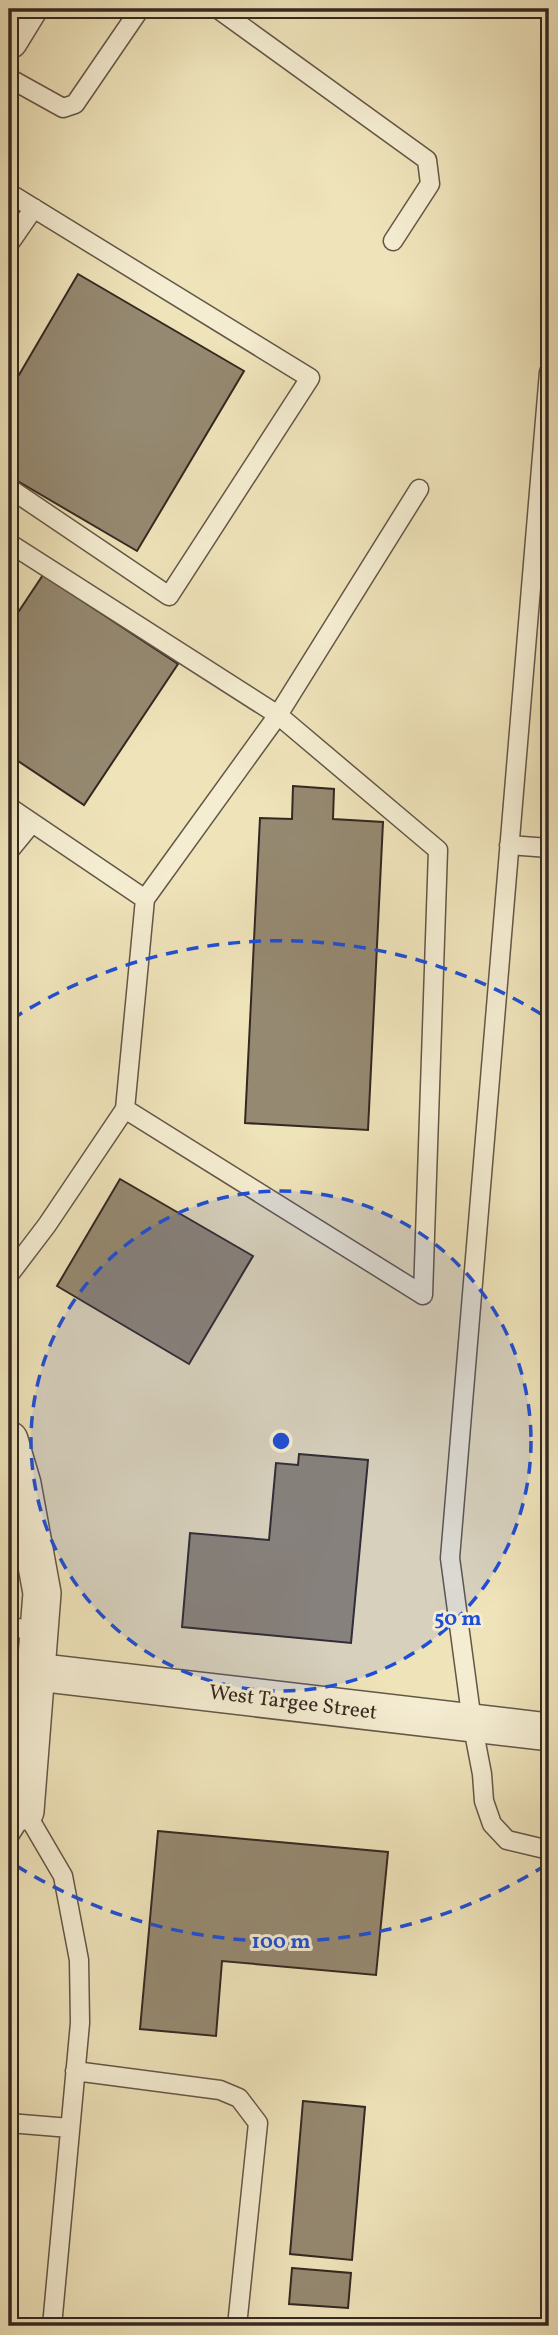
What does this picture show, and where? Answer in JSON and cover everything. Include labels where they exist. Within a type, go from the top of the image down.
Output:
[{"type":"street","points":[[9,40],[29,9]]},
{"type":"street","points":[[9,1440],[22,1484],[42,1593],[24,1629],[36,1672],[20,1733],[17,1824]]},
{"type":"street","name":"West Targee Street","points":[[36,1672],[549,1732]]},
{"type":"lane","points":[[9,78],[63,108],[75,104],[140,9]]},
{"type":"lane","points":[[218,9],[427,160],[430,184],[393,241]]},
{"type":"lane","points":[[9,193],[310,378],[169,596],[9,488]]},
{"type":"lane","points":[[9,244],[34,208]]},
{"type":"lane","points":[[549,372],[450,1558],[484,1801],[492,1824],[507,1840],[549,1850]]},
{"type":"lane","points":[[9,1275],[47,1225],[125,1109],[145,900],[278,715],[419,489]]},
{"type":"lane","points":[[9,543],[278,715],[438,850],[423,1295],[125,1109]]},
{"type":"lane","points":[[9,807],[145,900]]},
{"type":"lane","points":[[9,851],[32,823]]},
{"type":"lane","points":[[509,845],[549,848]]},
{"type":"lane","points":[[17,1824],[63,1876],[79,1960],[80,2023],[52,2326]]},
{"type":"lane","points":[[75,2071],[220,2090],[239,2098],[258,2123],[237,2326]]},
{"type":"lane","points":[[9,2123],[70,2128]]},
{"type":"building","points":[[78,274],[244,371],[137,551],[9,476],[9,392]]},
{"type":"building","points":[[43,575],[178,664],[84,805],[9,755],[9,626]]},
{"type":"building","points":[[293,786],[334,789],[333,819],[383,822],[368,1130],[245,1123],[260,818],[292,819]]},
{"type":"building","points":[[120,1179],[253,1256],[189,1364],[57,1286]]},
{"type":"building","points":[[299,1454],[368,1460],[351,1643],[182,1627],[190,1533],[269,1540],[276,1463],[298,1465]]},
{"type":"building","points":[[158,1831],[388,1852],[376,1975],[222,1961],[216,2036],[140,2029]]},
{"type":"building","points":[[303,2101],[365,2107],[352,2260],[290,2254]]},
{"type":"building","points":[[292,2268],[351,2273],[348,2308],[289,2304]]}]
